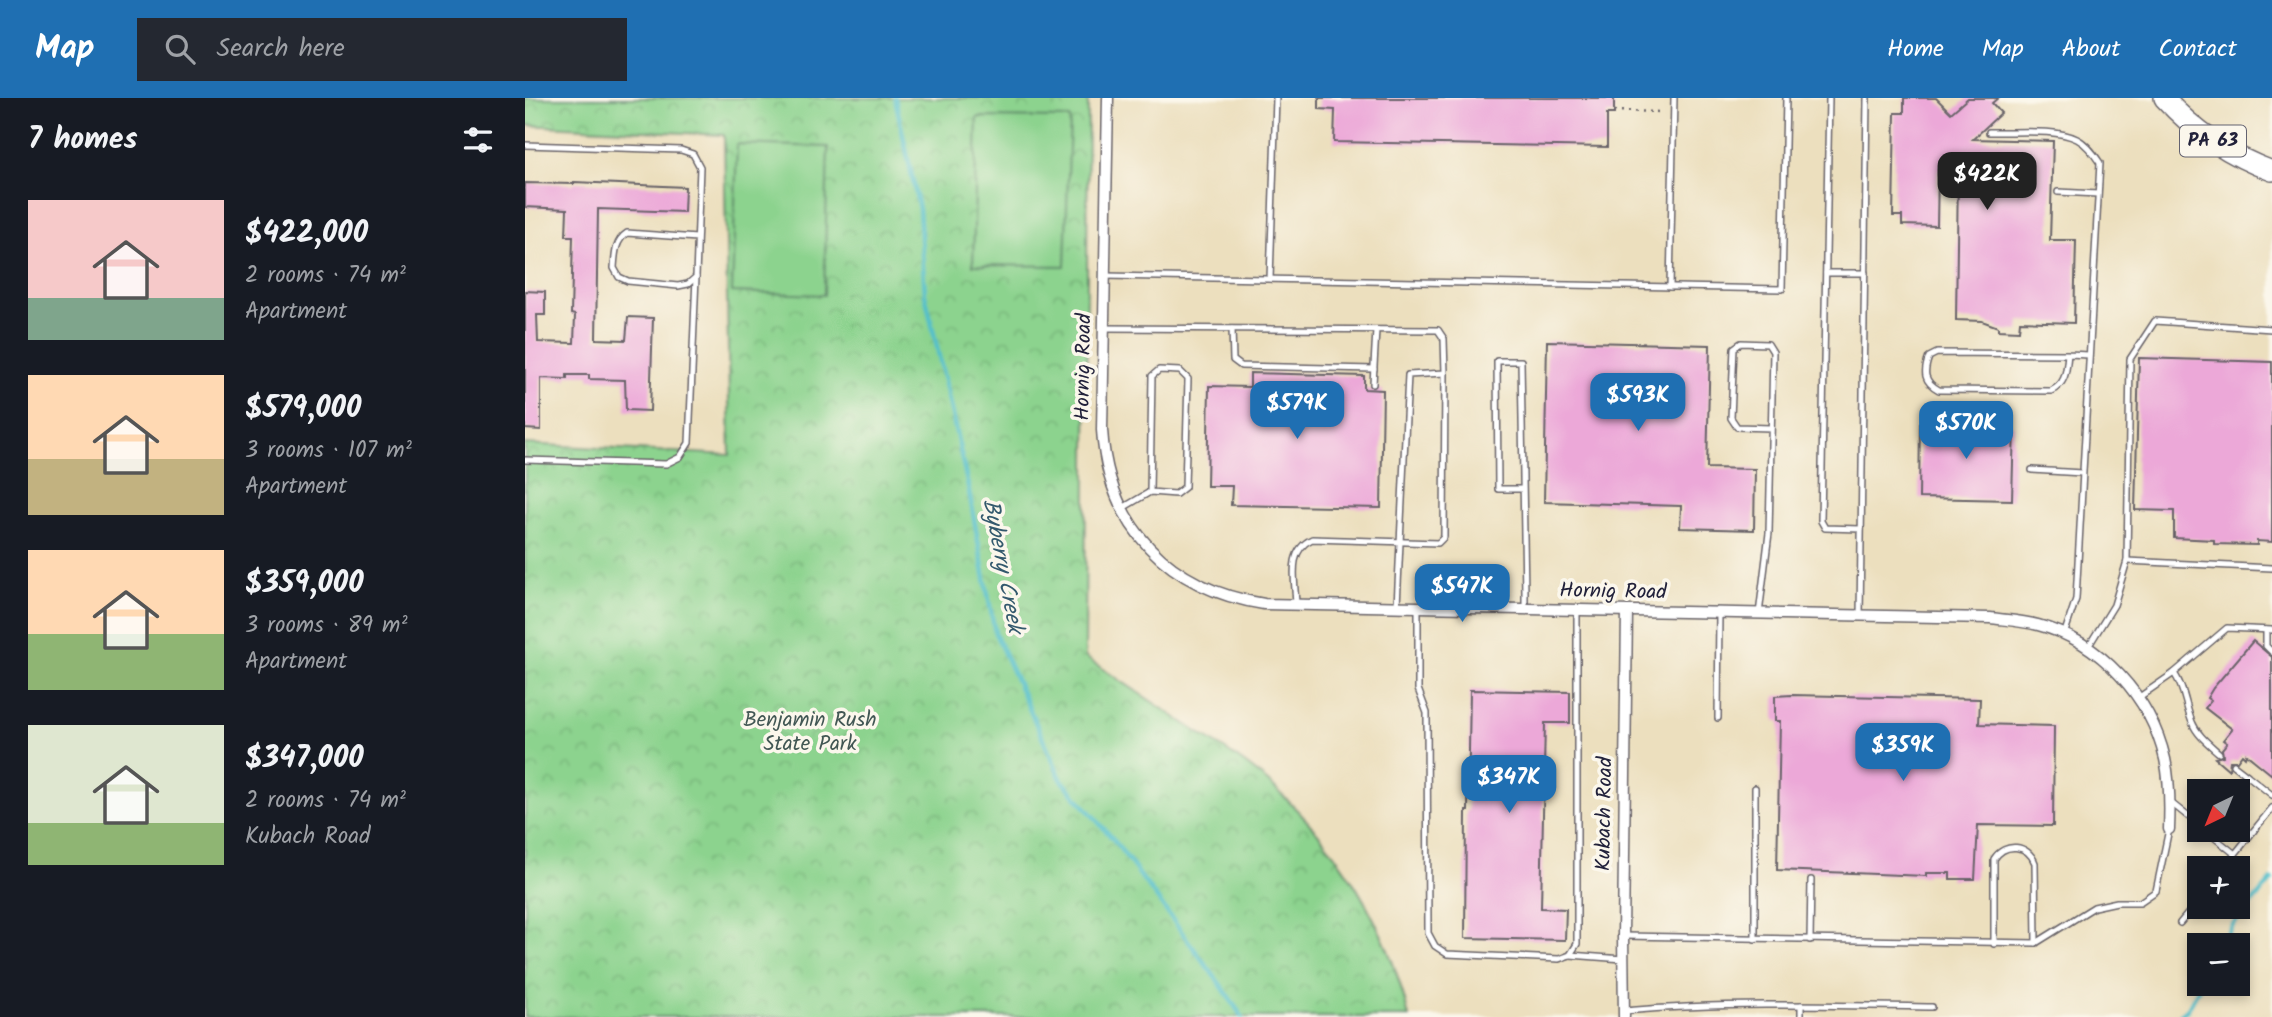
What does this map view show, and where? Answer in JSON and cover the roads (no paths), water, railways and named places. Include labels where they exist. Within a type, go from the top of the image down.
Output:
[{"type":"highway","name":"PA 63","points":[[2164,98],[2188,122],[2218,144],[2272,171]]},
{"type":"street","name":"Hornig Road","points":[[1108,98],[1103,445],[1109,480],[1121,509],[1147,546],[1175,571],[1225,596],[1244,601],[1296,605],[1990,618],[2040,625],[2088,647],[2109,665],[2138,698],[2158,736],[2165,760],[2170,802],[2169,829]]},
{"type":"street","name":"Kubach Road","points":[[1624,1014],[1627,611]]},
{"type":"lane","points":[[1270,279],[1276,98]]},
{"type":"lane","points":[[1670,286],[1674,98]]},
{"type":"lane","points":[[1105,276],[1782,289],[1786,98]]},
{"type":"lane","points":[[1829,98],[1821,521],[1825,528],[1861,529]]},
{"type":"lane","points":[[1860,616],[1867,98]]},
{"type":"lane","points":[[1989,132],[2057,133],[2077,139],[2100,163],[2076,599],[2064,635]]},
{"type":"lane","points":[[525,145],[681,150],[693,154],[700,167],[689,443],[680,457],[666,464],[525,460]]},
{"type":"lane","points":[[2058,192],[2098,194]]},
{"type":"lane","points":[[696,277],[688,284],[678,286],[628,281],[619,277],[614,268],[617,245],[620,237],[627,233],[697,238]]},
{"type":"lane","points":[[1826,273],[1865,273]]},
{"type":"lane","points":[[2088,647],[2114,605],[2127,561],[2130,359],[2155,321],[2272,329]]},
{"type":"lane","points":[[1104,328],[1437,330],[1444,339],[1444,537],[1438,543],[1312,539],[1302,544],[1295,553],[1296,605]]},
{"type":"lane","points":[[1232,329],[1233,360],[1241,366],[1374,369]]},
{"type":"lane","points":[[1373,384],[1376,330]]},
{"type":"lane","points":[[1759,614],[1769,533],[1773,352],[1768,344],[1741,343],[1734,348],[1731,418],[1737,427],[1771,428]]},
{"type":"lane","points":[[2068,354],[2066,377],[2060,387],[2051,391],[1940,390],[1926,378],[1929,357],[1937,353],[2068,354],[2089,355]]},
{"type":"lane","points":[[1523,489],[1497,489],[1497,361],[1521,361],[1525,610]]},
{"type":"lane","points":[[1121,509],[1150,492],[1176,494],[1185,487],[1188,379],[1180,371],[1159,370],[1152,376],[1150,492]]},
{"type":"lane","points":[[1397,607],[1408,375],[1445,373]]},
{"type":"lane","points":[[2032,470],[2082,473]]},
{"type":"lane","points":[[2127,561],[2272,568]]},
{"type":"lane","points":[[1418,607],[1418,689],[1427,713],[1428,933],[1435,946],[1447,954],[1559,959],[1570,955],[1623,959]]},
{"type":"lane","points":[[1570,955],[1577,944],[1577,611]]},
{"type":"lane","points":[[1718,718],[1719,613]]},
{"type":"lane","points":[[2138,698],[2174,673],[2227,628],[2269,630],[2266,646],[2272,652]]},
{"type":"lane","points":[[2174,673],[2182,685],[2193,724],[2205,741],[2219,753]]},
{"type":"lane","points":[[2234,765],[2272,795]]},
{"type":"lane","points":[[2244,779],[2247,775]]},
{"type":"lane","points":[[1755,788],[1755,939]]},
{"type":"lane","points":[[2170,802],[2187,816]]},
{"type":"lane","points":[[2220,842],[2235,854],[2272,808]]},
{"type":"lane","points":[[1623,936],[2036,943],[2094,906],[2140,902],[2156,891],[2169,829]]},
{"type":"lane","points":[[1994,944],[1994,859],[2006,848],[2022,848],[2032,854],[2035,863],[2036,943]]},
{"type":"lane","points":[[1810,940],[1811,880]]},
{"type":"lane","points":[[2180,923],[2187,915]]},
{"type":"lane","points":[[1624,1014],[1665,1007],[1801,1004],[1932,1007]]},
{"type":"lane","points":[[1801,1004],[1801,1017]]},
{"type":"lane","points":[[1665,1007],[1665,1017]]},
{"type":"waterway","name":"Byberry Creek","points":[[895,98],[919,209],[925,294],[968,486],[995,633],[1061,779],[1113,839],[1242,1017]]},
{"type":"waterway","points":[[2228,933],[2272,880]]},
{"type":"waterway","points":[[2177,1017],[2187,1010],[2195,996]]},
{"type":"park label","name":"Benjamin Rush State Park","points":[[810,732]]}]
